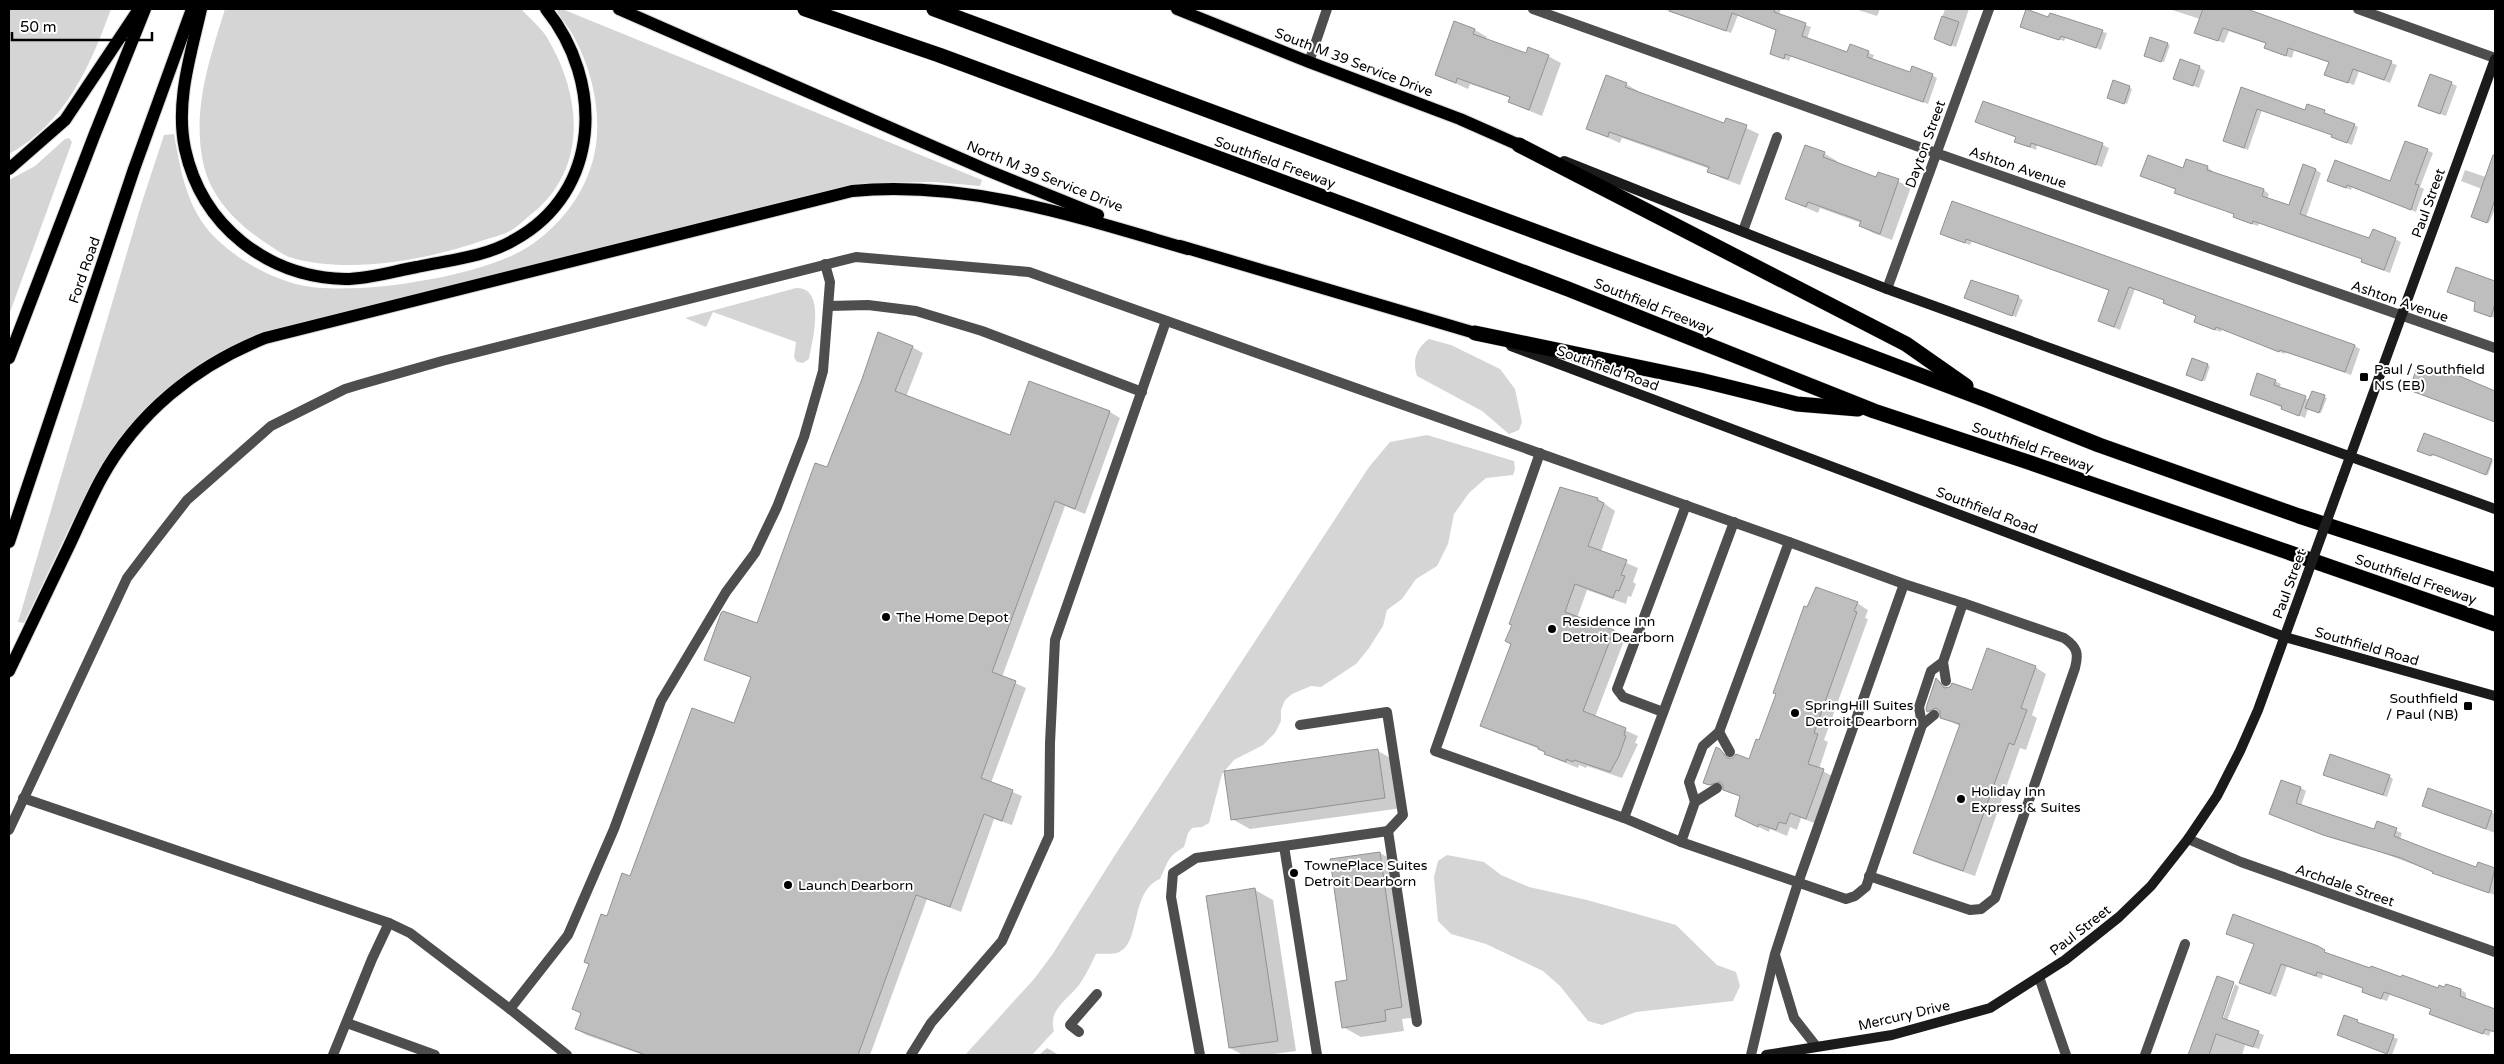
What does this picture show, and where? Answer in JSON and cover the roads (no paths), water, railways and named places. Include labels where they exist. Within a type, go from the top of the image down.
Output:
[{"type":"highway","name":"Southfield Freeway","points":[[805,9],[939,55],[1465,250],[1874,411],[2031,462],[2495,624]]},
{"type":"highway","name":"Southfield Freeway","points":[[934,9],[1986,400],[2099,445],[2299,516],[2495,580]]},
{"type":"highway","points":[[1519,145],[1906,344],[1986,400]]},
{"type":"highway","points":[[1475,333],[1700,380],[1797,404],[1874,411]]},
{"type":"main road","points":[[9,169],[34,150],[65,120],[139,9]]},
{"type":"main road","points":[[9,358],[145,9]]},
{"type":"main road","name":"Ford Road","points":[[9,542],[134,169],[192,9]]},
{"type":"main road","points":[[201,9],[185,81],[182,115],[185,148],[199,189],[210,208],[226,228],[239,241],[269,261],[309,275],[346,279],[479,255],[501,247],[540,222],[563,197],[576,175],[584,147],[586,112],[583,84],[569,46],[546,9]]},
{"type":"main road","name":"North M 39 Service Drive","points":[[619,9],[1032,189],[1188,249],[1475,333]]},
{"type":"main road","name":"South M 39 Service Drive","points":[[1177,9],[1309,62],[1460,119],[1519,145]]},
{"type":"main road","points":[[1191,9],[1219,25]]},
{"type":"main road","name":"Paul Street","points":[[2039,977],[2087,944],[2151,886],[2188,839],[2217,796],[2240,751],[2285,636],[2495,58]]},
{"type":"main road","points":[[1519,145],[1632,187],[1887,289],[2495,508]]},
{"type":"main road","points":[[9,672],[101,479],[121,447],[156,406],[181,384],[209,365],[265,338],[852,191],[895,188],[952,191],[1052,209],[1188,249]]},
{"type":"main road","name":"Southfield Road","points":[[1475,333],[2285,636],[2495,696]]},
{"type":"main road","name":"Mercury Drive","points":[[1766,1055],[1892,1035],[1990,1008],[2039,977]]},
{"type":"street","points":[[1309,62],[1327,9]]},
{"type":"street","name":"Ashton Avenue","points":[[1533,9],[1936,153],[2495,348]]},
{"type":"street","name":"Dayton Street","points":[[1887,289],[1989,9]]},
{"type":"street","points":[[2358,9],[2495,58]]},
{"type":"street","points":[[1743,231],[1777,137]]},
{"type":"street","points":[[9,830],[127,578],[187,500],[271,426],[345,389],[358,385],[442,361],[825,264],[856,258],[1029,272],[1904,584],[2064,638],[2075,645],[2078,656],[2075,668],[1995,898],[1982,909],[1970,910],[1869,876]]},
{"type":"street","points":[[510,1008],[568,935],[614,829],[661,701],[726,592],[754,553],[776,507],[804,437],[823,371],[830,282],[825,264]]},
{"type":"street","points":[[829,306],[868,305],[916,311],[982,331],[1142,392]]},
{"type":"street","points":[[911,1055],[931,1023],[1002,941],[1049,836],[1050,743],[1055,640],[1166,321]]},
{"type":"street","points":[[1540,453],[1435,751],[1624,818],[1681,842],[1846,899],[1855,896],[1866,887],[1922,725],[1934,715]]},
{"type":"street","points":[[1663,712],[1622,697],[1617,689],[1686,505]]},
{"type":"street","points":[[1624,818],[1734,522]]},
{"type":"street","points":[[1681,842],[1695,802],[1690,782],[1703,746],[1719,732],[1789,542]]},
{"type":"street","points":[[1751,1055],[1775,954],[1798,883],[1904,584]]},
{"type":"street","points":[[1946,681],[1943,662],[1963,603]]},
{"type":"street","points":[[1922,725],[1918,707],[1931,671],[1943,662]]},
{"type":"street","points":[[1200,1055],[1171,898],[1174,873],[1196,858],[1388,831],[1403,815],[1387,712],[1300,725]]},
{"type":"street","points":[[1719,732],[1730,752]]},
{"type":"street","points":[[1695,802],[1717,788]]},
{"type":"street","points":[[23,798],[389,923],[410,933],[510,1008],[567,1055]]},
{"type":"street","points":[[1388,831],[1417,1022]]},
{"type":"street","name":"Archdale Street","points":[[2188,839],[2241,862],[2495,952]]},
{"type":"street","points":[[1284,846],[1317,1055]]},
{"type":"street","points":[[333,1055],[372,959],[389,923]]},
{"type":"street","points":[[2145,1055],[2184,944]]},
{"type":"street","points":[[1775,954],[1794,1018],[1816,1046]]},
{"type":"street","points":[[2039,977],[2066,1055]]},
{"type":"street","points":[[1079,1032],[1070,1024],[1097,994]]},
{"type":"street","points":[[347,1023],[435,1055]]},
{"type":"place","name":"Paul / Southfield NS (EB)","points":[[2364,377]]},
{"type":"place","name":"The Home Depot","points":[[886,617]]},
{"type":"place","name":"Residence Inn Detroit Dearborn","points":[[1552,629]]},
{"type":"place","name":"Southfield / Paul (NB)","points":[[2468,706]]},
{"type":"place","name":"SpringHill Suites Detroit Dearborn","points":[[1795,713]]},
{"type":"place","name":"Holiday Inn Express & Suites","points":[[1961,799]]},
{"type":"place","name":"TownePlace Suites Detroit Dearborn","points":[[1294,873]]},
{"type":"place","name":"Launch Dearborn","points":[[788,885]]}]
